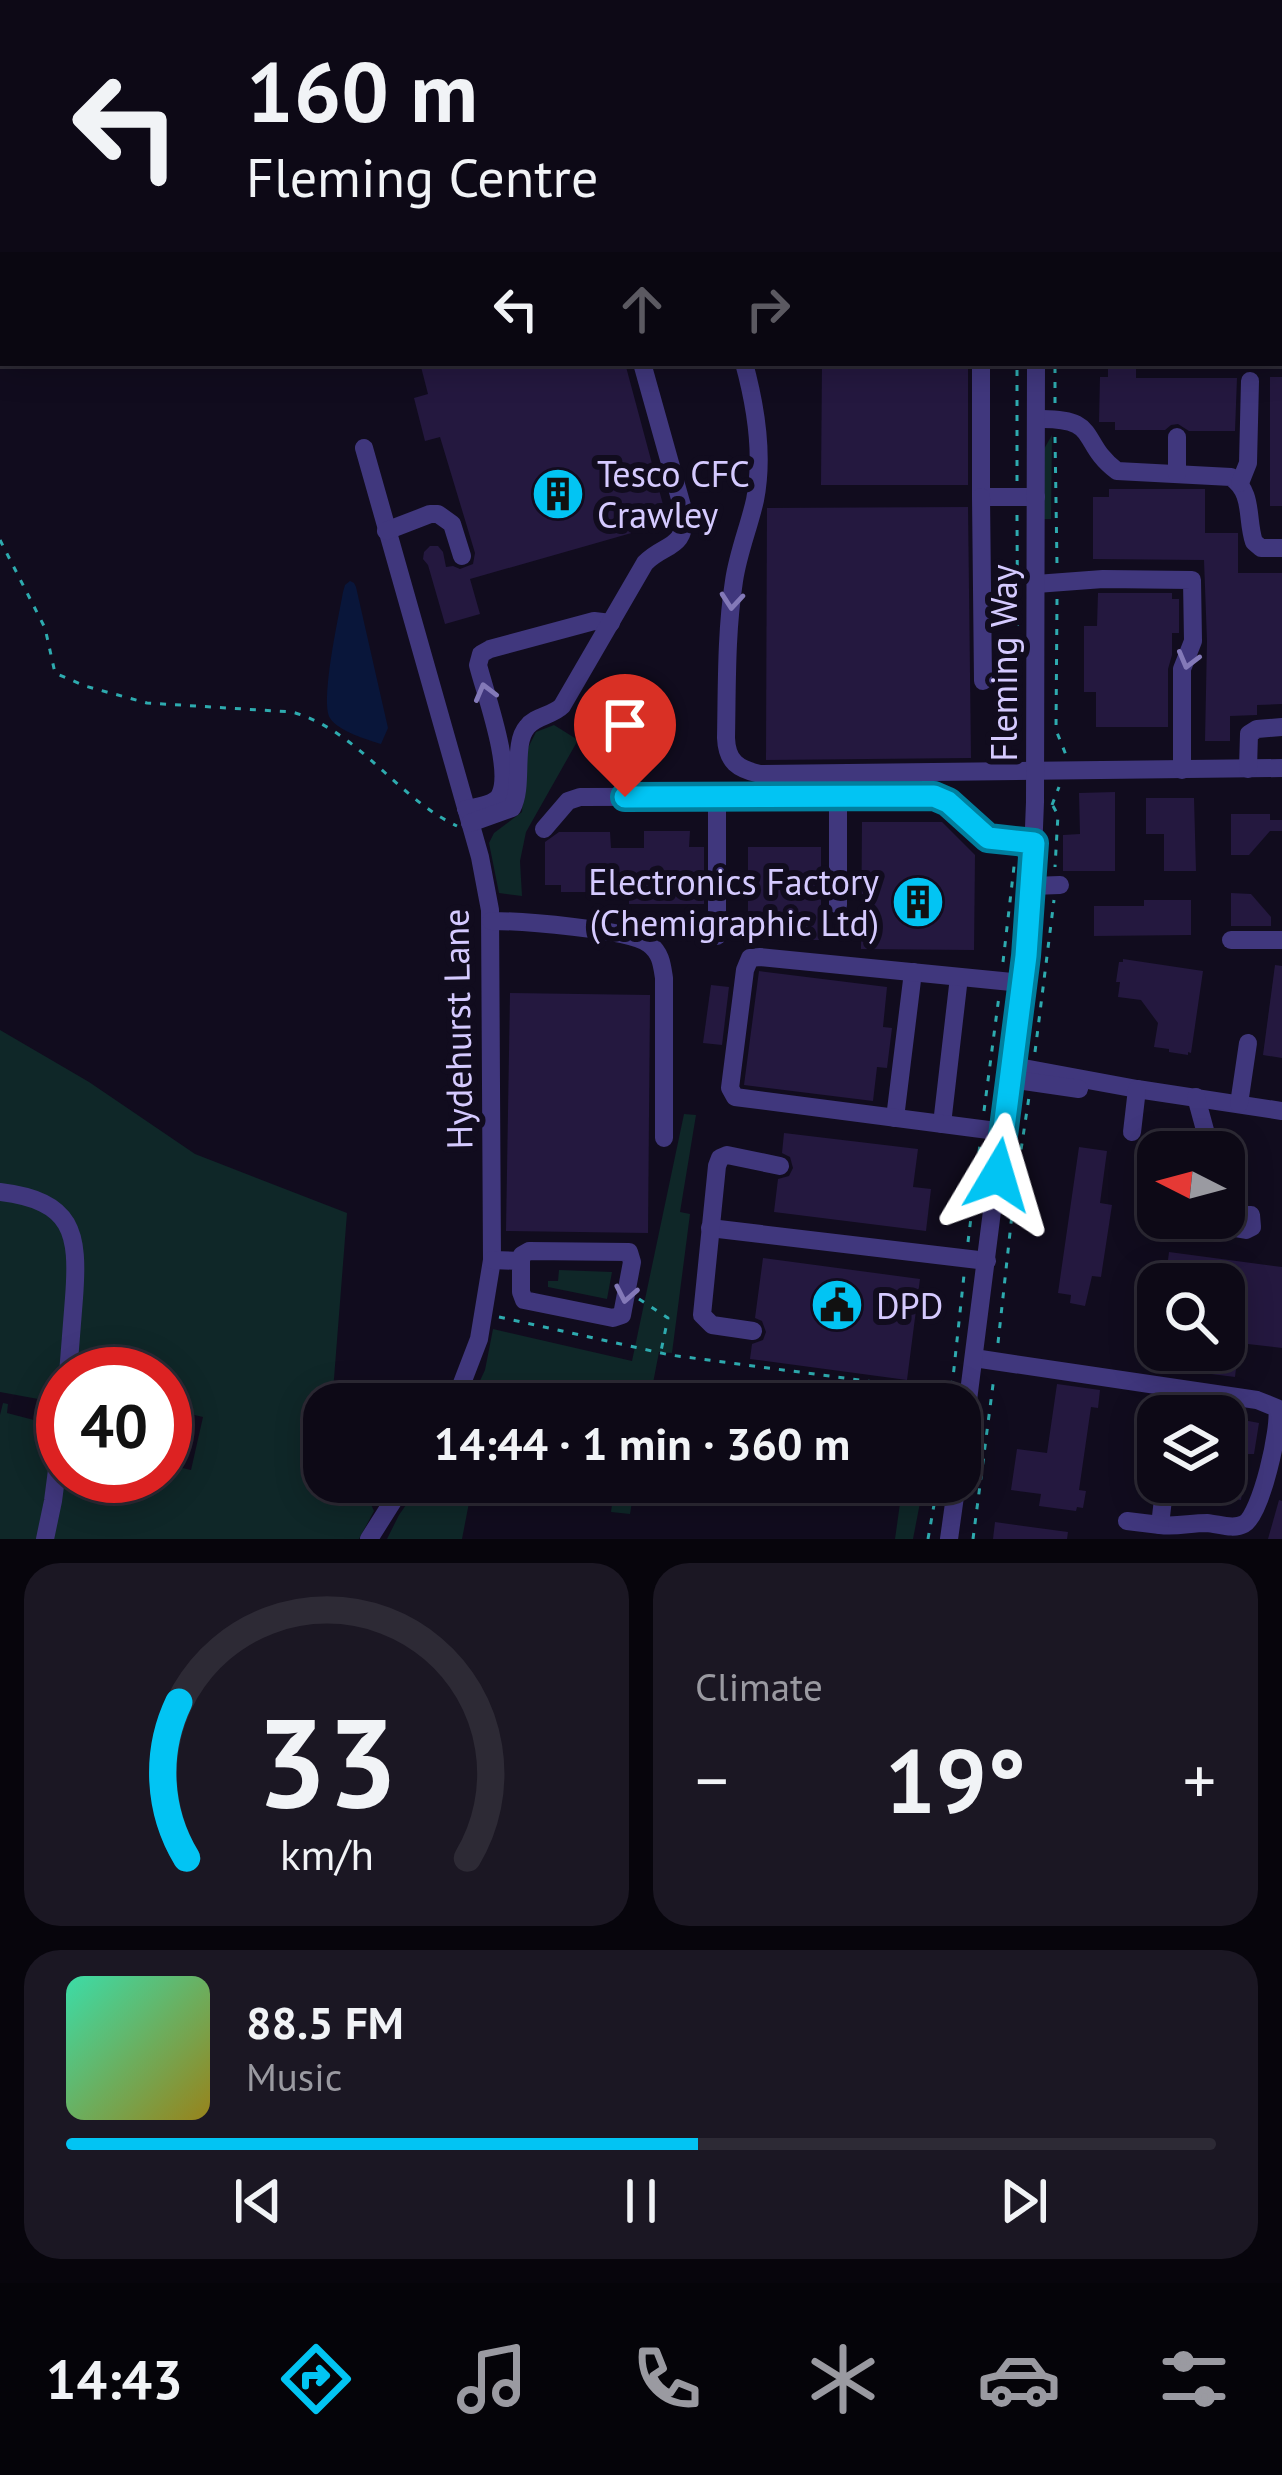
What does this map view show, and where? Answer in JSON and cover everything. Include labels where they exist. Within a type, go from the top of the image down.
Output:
[{"type":"street","points":[[468,816],[506,812],[514,805],[524,731],[562,706],[648,560],[676,543],[685,522],[643,366]]},
{"type":"street","points":[[746,366],[759,463],[731,603],[726,738],[729,759],[736,765],[760,774],[1282,768]]},
{"type":"street","points":[[981,366],[983,680]]},
{"type":"street","name":"Fleming Way","points":[[971,1383],[1032,886],[1036,584],[1026,497],[1045,419],[1036,366]]},
{"type":"street","points":[[1240,483],[1248,464],[1250,381]]},
{"type":"street","points":[[1045,419],[1082,426],[1117,471],[1221,474],[1240,483],[1246,493],[1252,540],[1261,548],[1282,548]]},
{"type":"street","points":[[1177,437],[1177,474]]},
{"type":"street","name":"Hydehurst Lane","points":[[364,448],[468,816],[491,921],[492,1260],[485,1315],[463,1383]]},
{"type":"street","points":[[981,497],[1026,497]]},
{"type":"street","points":[[386,531],[441,514],[454,527],[462,556]]},
{"type":"street","points":[[1036,584],[1192,580],[1193,638],[1182,669],[1182,770]]},
{"type":"street","points":[[468,816],[493,802],[501,790],[502,757],[478,664],[481,654],[594,621],[610,623]]},
{"type":"street","points":[[1249,769],[1249,734],[1259,728],[1282,727]]},
{"type":"street","points":[[1211,790],[1212,770]]},
{"type":"street","points":[[838,795],[838,905]]},
{"type":"street","points":[[717,796],[717,936]]},
{"type":"street","points":[[544,829],[575,798],[934,796],[948,802],[988,838],[1034,843]]},
{"type":"street","points":[[1032,886],[1058,885]]},
{"type":"street","points":[[491,921],[555,924],[637,938],[656,950],[664,978],[664,1138]]},
{"type":"street","points":[[1232,940],[1282,940]]},
{"type":"street","points":[[1004,1132],[735,1097],[730,1088],[736,1038],[745,970],[752,957],[1022,982]]},
{"type":"street","points":[[896,1118],[914,972]]},
{"type":"street","points":[[942,1124],[959,977]]},
{"type":"street","points":[[1239,1104],[1248,1043]]},
{"type":"street","points":[[1011,1073],[1099,1091],[1137,1089],[1282,1111]]},
{"type":"street","points":[[1132,1132],[1137,1089]]},
{"type":"street","points":[[1196,1097],[1205,1131]]},
{"type":"street","points":[[753,1331],[712,1324],[702,1315],[720,1158],[728,1155],[780,1166]]},
{"type":"street","points":[[0,1192],[43,1203],[61,1216],[74,1239],[70,1347]]},
{"type":"street","points":[[710,1228],[987,1261]]},
{"type":"street","points":[[529,1251],[631,1253],[622,1315],[616,1318],[526,1301],[521,1292],[520,1261],[529,1251]]},
{"type":"street","points":[[492,1260],[520,1261]]},
{"type":"street","points":[[974,1358],[1266,1402],[1277,1408],[1279,1419],[1257,1509],[1247,1522],[1235,1527],[1208,1523],[1183,1528],[1127,1521]]},
{"type":"street","points":[[1176,1395],[1177,1390]]},
{"type":"street","points":[[45,1539],[53,1503]]},
{"type":"street","points":[[369,1539],[392,1503]]},
{"type":"street","points":[[949,1539],[954,1503]]},
{"type":"street","points":[[1160,1525],[1163,1503]]},
{"type":"path","points":[[1017,366],[1026,497],[1018,727]]},
{"type":"path","points":[[1054,366],[1045,419],[1057,583],[1056,730]]},
{"type":"path","points":[[0,540],[45,628],[55,673],[147,703],[307,716],[343,736],[455,827],[468,816]]},
{"type":"path","points":[[973,1539],[1058,885],[1058,815],[1052,804]]},
{"type":"path","points":[[625,1295],[668,1318],[661,1353]]},
{"type":"path","points":[[485,1315],[661,1353],[882,1383]]},
{"type":"path","points":[[928,1539],[934,1503]]},
{"type":"green space","points":[[1052,435],[1051,519],[1044,519],[1044,449]]},
{"type":"green space","points":[[554,725],[578,740],[526,832],[520,861],[522,896],[499,893],[489,843],[494,833],[522,812],[526,752],[536,732]]},
{"type":"green space","points":[[0,1030],[89,1082],[195,1154],[347,1213],[334,1383],[303,1383],[303,1503],[370,1503],[374,1511],[359,1539],[51,1539],[58,1503],[192,1503],[192,1466],[203,1417],[192,1414],[192,1347],[74,1347],[80,1234],[0,1187]]},
{"type":"green space","points":[[684,1114],[696,1115],[680,1212],[690,1214],[672,1353],[659,1352],[653,1383],[479,1383],[493,1329],[632,1361]]},
{"type":"green space","points":[[0,1196],[28,1201],[60,1225],[71,1269],[65,1347],[36,1347],[36,1399],[0,1392]]},
{"type":"green space","points":[[559,1270],[612,1272],[607,1299],[548,1287],[548,1281],[558,1281]]},
{"type":"green space","points":[[3,1403],[8,1404],[7,1413],[36,1421],[36,1503],[44,1503],[38,1539],[0,1539]]},
{"type":"green space","points":[[407,1503],[469,1503],[462,1539],[387,1539]]},
{"type":"green space","points":[[612,1503],[632,1503],[630,1514],[611,1512]]},
{"type":"green space","points":[[900,1503],[920,1503],[913,1539],[895,1539]]},
{"type":"water","points":[[350,581],[356,587],[388,728],[381,744],[340,727],[328,709],[334,637],[345,585]]},
{"type":"building","name":"Tesco CFC Crawley","points":[[421,366],[626,366],[669,527],[651,532],[649,528],[470,579],[480,614],[445,624],[424,552],[438,546],[446,567],[460,569],[473,564],[475,553],[440,437],[425,441],[414,398],[428,394]]},
{"type":"building","points":[[822,366],[968,366],[968,485],[821,485]]},
{"type":"building","points":[[1108,366],[1136,366],[1136,378],[1237,378],[1235,431],[1189,431],[1178,424],[1165,430],[1115,430],[1115,422],[1099,422],[1100,377],[1108,377]]},
{"type":"building","points":[[1270,377],[1282,377],[1282,506],[1270,506]]},
{"type":"building","points":[[1109,489],[1205,489],[1205,533],[1238,533],[1238,573],[1282,573],[1282,704],[1257,705],[1257,715],[1230,716],[1230,741],[1205,741],[1204,560],[1093,559],[1093,497],[1109,497]]},
{"type":"building","points":[[968,507],[971,758],[766,760],[767,508]]},
{"type":"building","points":[[1098,593],[1172,593],[1172,599],[1179,599],[1179,633],[1172,633],[1168,669],[1168,727],[1096,727],[1096,692],[1084,692],[1084,626],[1097,626]]},
{"type":"building","points":[[1115,792],[1115,871],[1063,871],[1063,835],[1080,834],[1079,793]]},
{"type":"building","points":[[1146,798],[1194,798],[1196,871],[1164,871],[1164,834],[1146,834]]},
{"type":"building","points":[[1231,814],[1270,814],[1270,820],[1282,820],[1282,831],[1270,831],[1249,855],[1231,855]]},
{"type":"building","name":"Electronics Factory (Chemigraphic Ltd)","points":[[862,822],[942,822],[975,855],[974,950],[861,949]]},
{"type":"building","points":[[644,831],[690,831],[689,847],[704,847],[704,904],[629,904],[629,892],[561,892],[561,885],[545,885],[545,842],[559,832],[610,832],[611,848],[644,848]]},
{"type":"building","points":[[748,847],[821,847],[821,940],[748,940]]},
{"type":"building","points":[[1231,893],[1251,894],[1271,917],[1271,926],[1231,926]]},
{"type":"building","points":[[1144,900],[1191,900],[1191,935],[1094,936],[1094,906],[1144,906]]},
{"type":"building","points":[[1123,959],[1203,971],[1191,1053],[1154,1047],[1158,1023],[1141,1000],[1118,997],[1120,982],[1116,982]]},
{"type":"building","points":[[1275,965],[1282,966],[1282,1058],[1263,1055]]},
{"type":"building","points":[[759,971],[887,987],[883,1027],[892,1028],[887,1068],[877,1067],[873,1101],[744,1085]]},
{"type":"building","points":[[711,985],[729,987],[722,1045],[703,1043]]},
{"type":"building","points":[[510,993],[650,995],[648,1233],[506,1231]]},
{"type":"building","points":[[784,1133],[918,1149],[913,1187],[931,1189],[926,1231],[774,1212],[778,1179],[789,1176],[793,1168],[790,1157],[782,1153]]},
{"type":"building","points":[[1079,1147],[1107,1151],[1100,1203],[1112,1205],[1101,1277],[1092,1276],[1085,1306],[1070,1303],[1071,1295],[1058,1293]]},
{"type":"building","points":[[1169,1252],[1282,1267],[1282,1348],[1245,1344],[1245,1263],[1168,1263]]},
{"type":"building","name":"DPD","points":[[763,1258],[920,1279],[907,1380],[750,1359],[752,1344],[763,1340],[766,1332],[762,1321],[755,1318]]},
{"type":"building","points":[[1187,1371],[1236,1371],[1235,1377]]},
{"type":"building","points":[[1057,1384],[1100,1390],[1098,1408],[1091,1407],[1079,1490],[1086,1491],[1083,1508],[1076,1511],[1039,1506],[1041,1494],[1011,1490],[1017,1449],[1047,1453]]},
{"type":"building","points":[[1245,1420],[1259,1423],[1254,1454],[1248,1454],[1245,1474]]},
{"type":"building","points":[[1279,1500],[1282,1539],[1268,1539]]},
{"type":"building","points":[[995,1522],[1068,1532],[1067,1539],[993,1539]]},
{"type":"place","name":"Tesco CFC Crawley","points":[[558,494]]},
{"type":"place","name":"Electronics Factory (Chemigraphic Ltd)","points":[[918,902]]},
{"type":"place","name":"DPD","points":[[837,1305]]},
{"type":"route","points":[[625,797],[934,796],[948,802],[988,838],[1034,843],[1026,956],[998,1175]]}]
